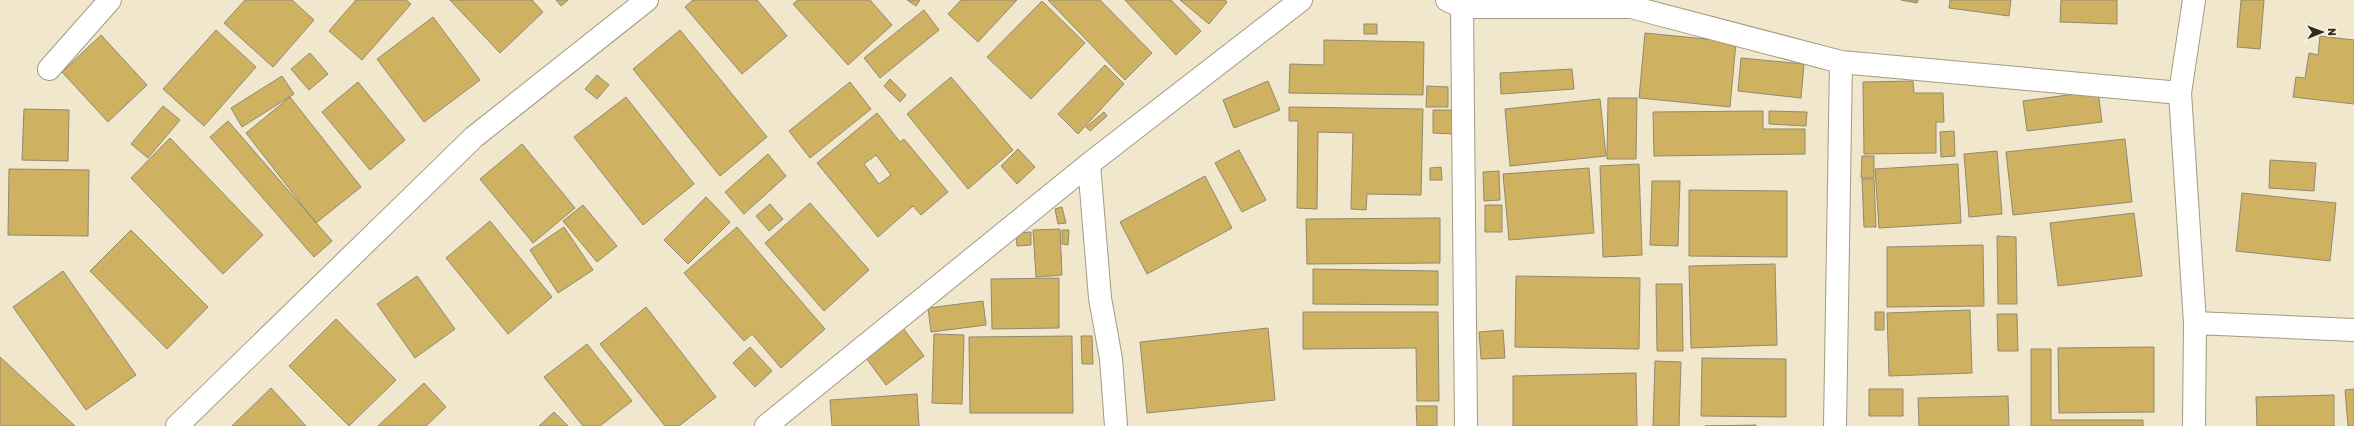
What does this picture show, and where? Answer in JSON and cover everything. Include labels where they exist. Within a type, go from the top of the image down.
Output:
[{"type":"street","points":[[49,69],[110,0]]},
{"type":"street","points":[[177,426],[474,137],[647,0]]},
{"type":"street","points":[[766,426],[1089,164],[1301,0]]},
{"type":"street","points":[[2194,0],[2180,93],[2195,323],[2194,426]]},
{"type":"street","points":[[1466,426],[1455,3],[1632,3],[1841,62],[2180,93]]},
{"type":"street","points":[[1835,426],[1841,62]]},
{"type":"street","points":[[1089,164],[1100,298],[1111,359],[1116,426]]},
{"type":"street","points":[[2195,323],[2354,330]]},
{"type":"building","points":[[245,0],[292,0],[314,20],[273,67],[224,23]]},
{"type":"building","points":[[356,0],[406,0],[411,4],[362,60],[329,31]]},
{"type":"building","points":[[450,0],[532,0],[543,12],[500,53]]},
{"type":"building","points":[[556,0],[568,0],[561,6]]},
{"type":"building","points":[[693,0],[757,0],[787,36],[742,74],[685,7]]},
{"type":"building","points":[[798,0],[870,0],[892,25],[848,65],[793,4]]},
{"type":"building","points":[[907,0],[920,0],[916,6]]},
{"type":"building","points":[[961,0],[1017,0],[978,42],[948,14]]},
{"type":"building","points":[[1048,0],[1100,0],[1152,53],[1125,80]]},
{"type":"building","points":[[1125,0],[1171,0],[1201,31],[1176,55]]},
{"type":"building","points":[[1180,0],[1225,0],[1227,2],[1209,24]]},
{"type":"building","points":[[1901,0],[1918,0],[1917,3]]},
{"type":"building","points":[[1950,0],[2011,0],[2009,16],[1949,8]]},
{"type":"building","points":[[2061,0],[2117,0],[2117,24],[2060,22]]},
{"type":"building","points":[[2241,0],[2264,0],[2260,49],[2237,47]]},
{"type":"building","points":[[1042,1],[1085,43],[1031,99],[987,57]]},
{"type":"building","points":[[924,10],[939,30],[880,78],[864,58]]},
{"type":"building","points":[[433,17],[480,80],[424,122],[377,59]]},
{"type":"building","points":[[1364,24],[1377,24],[1377,34],[1364,34]]},
{"type":"building","points":[[216,30],[256,67],[204,126],[163,89]]},
{"type":"building","points":[[680,30],[767,137],[720,176],[633,69]]},
{"type":"building","points":[[1645,33],[1736,42],[1730,107],[1639,98]]},
{"type":"building","points":[[101,35],[147,85],[108,122],[62,72]]},
{"type":"building","points":[[2320,36],[2354,40],[2354,104],[2293,97],[2296,77],[2305,78],[2309,53],[2318,55]]},
{"type":"building","points":[[1324,40],[1424,42],[1423,95],[1289,93],[1290,64],[1324,65]]},
{"type":"building","points":[[310,53],[328,74],[309,90],[291,69]]},
{"type":"building","points":[[1741,58],[1804,64],[1801,98],[1738,91]]},
{"type":"building","points":[[1105,65],[1124,84],[1078,134],[1058,114]]},
{"type":"building","points":[[1572,69],[1574,89],[1501,94],[1500,73]]},
{"type":"building","points":[[597,75],[609,85],[597,99],[585,89]]},
{"type":"building","points":[[282,76],[294,94],[242,127],[231,108]]},
{"type":"building","points":[[951,77],[1013,150],[968,189],[907,114]]},
{"type":"building","points":[[890,79],[906,95],[900,102],[884,86]]},
{"type":"building","points":[[1268,81],[1280,110],[1234,128],[1223,100]]},
{"type":"building","points":[[1913,81],[1914,93],[1943,93],[1944,122],[1936,122],[1936,153],[1864,154],[1863,82]]},
{"type":"building","points":[[358,82],[405,140],[370,170],[322,112]]},
{"type":"building","points":[[850,82],[871,109],[810,158],[789,131]]},
{"type":"building","points":[[1427,86],[1448,87],[1448,107],[1426,107]]},
{"type":"building","points":[[2098,91],[2102,122],[2027,131],[2023,101]]},
{"type":"building","points":[[290,97],[361,187],[316,223],[246,133]]},
{"type":"building","points":[[626,97],[694,184],[643,225],[574,137]]},
{"type":"building","points":[[1608,98],[1637,98],[1636,159],[1607,159]]},
{"type":"building","points":[[1600,99],[1606,156],[1510,166],[1505,109]]},
{"type":"building","points":[[163,106],[180,120],[148,158],[131,144]]},
{"type":"building","points":[[1289,107],[1423,109],[1421,195],[1367,194],[1366,210],[1351,209],[1353,133],[1318,132],[1317,209],[1297,208],[1298,121],[1289,121]]},
{"type":"building","points":[[24,109],[69,110],[68,161],[22,160]]},
{"type":"building","points":[[1433,110],[1456,110],[1455,134],[1433,133]]},
{"type":"building","points":[[1763,111],[1763,129],[1805,129],[1805,154],[1654,156],[1653,112]]},
{"type":"building","points":[[1769,111],[1807,112],[1806,126],[1769,124]]},
{"type":"building","points":[[1104,112],[1107,116],[1090,131],[1086,127]]},
{"type":"building","points":[[877,113],[900,142],[904,139],[948,192],[921,215],[913,206],[878,237],[817,163]],"holes":[[[876,155],[891,175],[879,184],[864,164]]]},
{"type":"building","points":[[228,121],[332,241],[314,257],[210,137]]},
{"type":"building","points":[[1954,131],[1955,156],[1941,157],[1940,132]]},
{"type":"building","points":[[170,138],[263,235],[223,274],[131,178]]},
{"type":"building","points":[[2125,139],[2132,202],[2013,215],[2006,152]]},
{"type":"building","points":[[522,144],[575,208],[533,243],[480,179]]},
{"type":"building","points":[[1018,149],[1035,167],[1017,184],[1001,166]]},
{"type":"building","points":[[1239,150],[1266,200],[1242,212],[1215,163]]},
{"type":"building","points":[[1997,151],[2002,214],[1969,217],[1964,154]]},
{"type":"building","points":[[768,154],[786,176],[744,214],[725,192]]},
{"type":"building","points":[[1862,156],[1874,156],[1874,178],[1861,178]]},
{"type":"building","points":[[2270,160],[2316,163],[2314,191],[2269,188]]},
{"type":"building","points":[[1639,164],[1642,255],[1603,257],[1600,166]]},
{"type":"building","points":[[1958,164],[1961,223],[1879,228],[1875,169]]},
{"type":"building","points":[[1441,167],[1442,180],[1430,180],[1430,168]]},
{"type":"building","points":[[1589,168],[1594,233],[1509,240],[1503,174]]},
{"type":"building","points":[[9,169],[89,170],[88,236],[8,235]]},
{"type":"building","points":[[1499,171],[1500,200],[1484,201],[1483,172]]},
{"type":"building","points":[[1205,176],[1232,228],[1147,274],[1120,222]]},
{"type":"building","points":[[1862,179],[1874,179],[1876,227],[1864,227]]},
{"type":"building","points":[[1652,181],[1680,181],[1678,246],[1650,245]]},
{"type":"building","points":[[1689,190],[1787,191],[1787,257],[1689,256]]},
{"type":"building","points":[[2242,193],[2336,203],[2330,261],[2236,251]]},
{"type":"building","points":[[706,197],[730,222],[688,264],[664,240]]},
{"type":"building","points":[[810,203],[869,270],[824,311],[765,243]]},
{"type":"building","points":[[770,204],[783,219],[769,231],[756,216]]},
{"type":"building","points":[[583,205],[617,246],[597,262],[563,221]]},
{"type":"building","points":[[1485,205],[1502,205],[1502,232],[1485,232]]},
{"type":"building","points":[[1062,207],[1066,223],[1058,224],[1055,209]]},
{"type":"building","points":[[2134,213],[2142,276],[2058,286],[2050,223]]},
{"type":"building","points":[[1440,218],[1440,263],[1307,264],[1306,219]]},
{"type":"building","points":[[490,221],[552,297],[508,334],[446,258]]},
{"type":"building","points":[[564,227],[593,270],[558,293],[530,250]]},
{"type":"building","points":[[737,227],[825,329],[781,368],[752,334],[744,341],[684,273]]},
{"type":"building","points":[[1060,229],[1062,275],[1036,277],[1033,230]]},
{"type":"building","points":[[131,230],[208,307],[167,349],[90,271]]},
{"type":"building","points":[[1062,230],[1069,230],[1068,245],[1062,244]]},
{"type":"building","points":[[1031,232],[1031,245],[1017,246],[1016,233]]},
{"type":"building","points":[[1997,236],[2016,237],[2017,304],[1998,304]]},
{"type":"building","points":[[1983,245],[1984,306],[1887,307],[1887,247]]},
{"type":"building","points":[[1775,264],[1777,345],[1691,348],[1689,266]]},
{"type":"building","points":[[1313,269],[1438,271],[1438,305],[1313,304]]},
{"type":"building","points":[[63,271],[136,375],[86,410],[13,307]]},
{"type":"building","points":[[417,276],[455,329],[415,358],[377,304]]},
{"type":"building","points":[[1516,276],[1640,278],[1639,349],[1515,347]]},
{"type":"building","points":[[1059,278],[1059,328],[992,329],[991,279]]},
{"type":"building","points":[[1656,284],[1682,284],[1683,351],[1657,351]]},
{"type":"building","points":[[983,301],[986,325],[931,332],[928,308]]},
{"type":"building","points":[[646,307],[716,397],[679,426],[665,426],[600,344]]},
{"type":"building","points":[[1970,310],[1972,373],[1889,376],[1887,313]]},
{"type":"building","points":[[1303,312],[1438,312],[1439,401],[1417,401],[1416,348],[1303,349]]},
{"type":"building","points":[[1875,312],[1884,312],[1884,330],[1875,330]]},
{"type":"building","points":[[1997,314],[2017,314],[2018,351],[1998,351]]},
{"type":"building","points":[[336,319],[396,380],[349,426],[289,366]]},
{"type":"building","points":[[903,328],[924,356],[886,385],[866,358]]},
{"type":"building","points":[[1268,328],[1275,400],[1147,413],[1140,342]]},
{"type":"building","points":[[1503,330],[1505,358],[1481,359],[1479,332]]},
{"type":"building","points":[[934,334],[964,335],[962,404],[932,403]]},
{"type":"building","points":[[1072,336],[1073,413],[970,413],[969,337]]},
{"type":"building","points":[[1081,336],[1092,336],[1093,364],[1082,364]]},
{"type":"building","points":[[587,344],[632,401],[600,426],[583,426],[544,377]]},
{"type":"building","points":[[750,347],[772,371],[755,387],[733,363]]},
{"type":"building","points":[[2154,347],[2154,412],[2059,413],[2058,348]]},
{"type":"building","points":[[2031,349],[2051,349],[2051,420],[2143,420],[2143,426],[2031,426]]},
{"type":"building","points":[[0,357],[75,426],[0,426]]},
{"type":"building","points":[[1702,358],[1786,359],[1786,417],[1701,416]]},
{"type":"building","points":[[1655,361],[1681,362],[1679,426],[1653,426]]},
{"type":"building","points":[[1636,373],[1637,426],[1513,426],[1513,376]]},
{"type":"building","points":[[424,383],[446,407],[426,426],[378,426]]},
{"type":"building","points":[[271,388],[306,426],[232,426]]},
{"type":"building","points":[[1869,389],[1903,389],[1903,416],[1869,416]]},
{"type":"building","points":[[2354,389],[2354,426],[2348,426],[2345,390]]},
{"type":"building","points":[[917,394],[919,426],[832,426],[830,400]]},
{"type":"building","points":[[2334,395],[2334,426],[2257,426],[2256,397]]},
{"type":"building","points":[[2008,396],[2009,426],[1919,426],[1918,398]]},
{"type":"building","points":[[1416,406],[1437,406],[1437,426],[1417,426]]},
{"type":"building","points":[[554,412],[568,426],[539,426]]},
{"type":"building","points":[[1756,425],[1756,426],[1705,426]]}]
